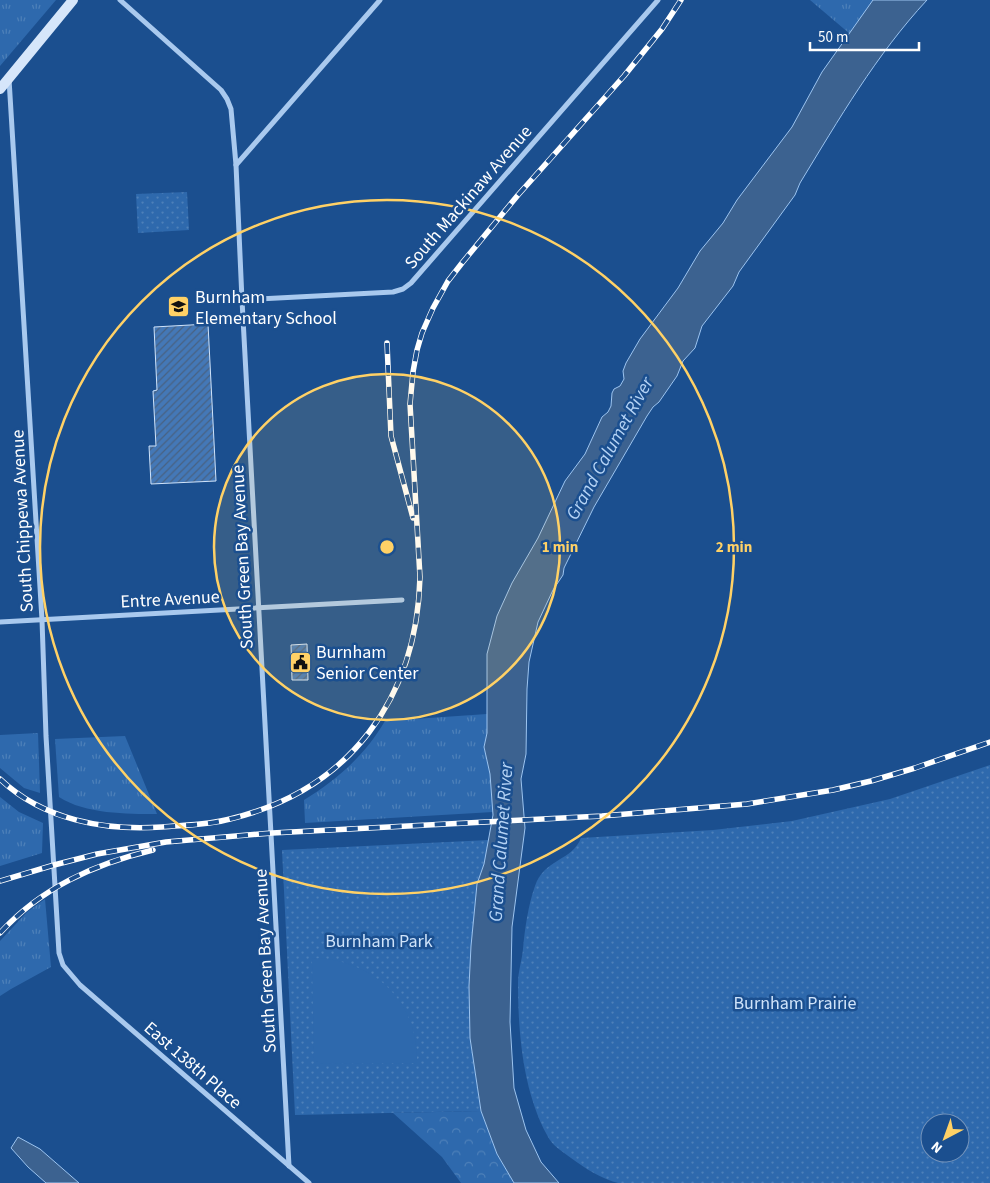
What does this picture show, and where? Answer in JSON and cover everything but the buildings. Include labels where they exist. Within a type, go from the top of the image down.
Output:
[{"type":"main road","points":[[0,89],[74,0]]},
{"type":"street","name":"South Green Bay Avenue","points":[[120,0],[221,90],[228,99],[231,109],[236,165],[289,1166]]},
{"type":"street","points":[[236,165],[380,0]]},
{"type":"street","name":"South Mackinaw Avenue","points":[[242,300],[393,292],[403,289],[411,283],[658,0]]},
{"type":"street","name":"South Chippewa Avenue","points":[[9,76],[42,620],[57,942],[63,965]]},
{"type":"street","name":"Entre Avenue","points":[[0,622],[402,600]]},
{"type":"street","name":"East 138th Place","points":[[63,965],[80,985],[309,1183]]},
{"type":"green space","points":[[0,0],[56,0],[0,66]]},
{"type":"green space","points":[[810,0],[873,0],[850,34]]},
{"type":"green space","points":[[187,192],[189,230],[138,233],[136,194]]},
{"type":"green space","points":[[487,714],[487,733],[484,747],[490,774],[493,812],[305,823],[304,800],[328,784],[349,766],[369,745],[385,721]]},
{"type":"green space","points":[[38,733],[40,793],[24,788],[0,768],[0,735]]},
{"type":"green space","points":[[125,736],[157,814],[94,810],[69,803],[59,797],[55,739]]},
{"type":"green space","name":"Burnham Prairie","points":[[990,765],[990,1183],[618,1183],[605,1179],[588,1169],[554,1145],[549,1139],[532,1100],[527,1081],[518,1002],[518,983],[526,925],[535,886],[539,877],[551,865],[577,846],[581,838],[713,830],[792,821],[890,799]]},
{"type":"green space","points":[[0,797],[19,812],[43,823],[42,853],[0,866]]},
{"type":"green space","name":"Burnham Park","points":[[489,840],[477,884],[469,986],[470,1039],[481,1111],[295,1115],[282,850]]},
{"type":"green space","points":[[45,899],[51,967],[0,996],[0,941],[27,912]]},
{"type":"green space","points":[[322,958],[342,962],[361,969],[391,991],[411,1023],[416,1042],[417,1063],[320,1064],[314,1059],[312,959]]},
{"type":"green space","points":[[481,1111],[497,1154],[514,1183],[461,1183],[442,1157],[393,1113]]},
{"type":"water","name":"Grand Calumet River","points":[[873,0],[927,0],[891,43],[859,88],[800,183],[795,195],[739,272],[733,286],[702,326],[695,348],[683,361],[677,376],[647,416],[594,507],[564,568],[563,575],[553,590],[538,622],[529,662],[527,689],[526,754],[521,779],[525,828],[512,927],[510,1022],[514,1088],[526,1130],[541,1162],[559,1183],[514,1183],[497,1154],[481,1111],[470,1038],[469,986],[477,884],[484,864],[493,815],[490,774],[484,747],[487,733],[487,654],[497,616],[512,583],[538,538],[565,481],[585,454],[602,417],[608,412],[611,406],[612,393],[614,389],[620,386],[624,379],[623,371],[626,363],[640,339],[678,288],[700,251],[723,223],[737,200],[792,127],[822,72]]},
{"type":"water","points":[[18,1137],[40,1149],[79,1183],[46,1183],[11,1148]]},
{"type":"railway","points":[[0,779],[17,793],[35,804],[76,820],[119,827],[140,828],[205,824],[230,819],[272,805],[310,786],[342,762],[369,732],[390,699],[406,662],[416,621],[420,577],[410,404],[413,372],[422,333],[448,281],[518,195],[624,76],[662,29],[681,0]]},
{"type":"railway","points":[[387,343],[391,436],[413,518]]},
{"type":"railway","points":[[0,881],[97,854],[166,842],[272,833],[602,816],[747,804],[833,790],[871,781],[990,742]]},
{"type":"railway","points":[[0,933],[33,903],[70,880],[110,863],[153,850]]},
{"type":"place","name":"Burnham Elementary School","points":[[179,307]]},
{"type":"place","name":"Burnham Senior Center","points":[[300,662]]}]
